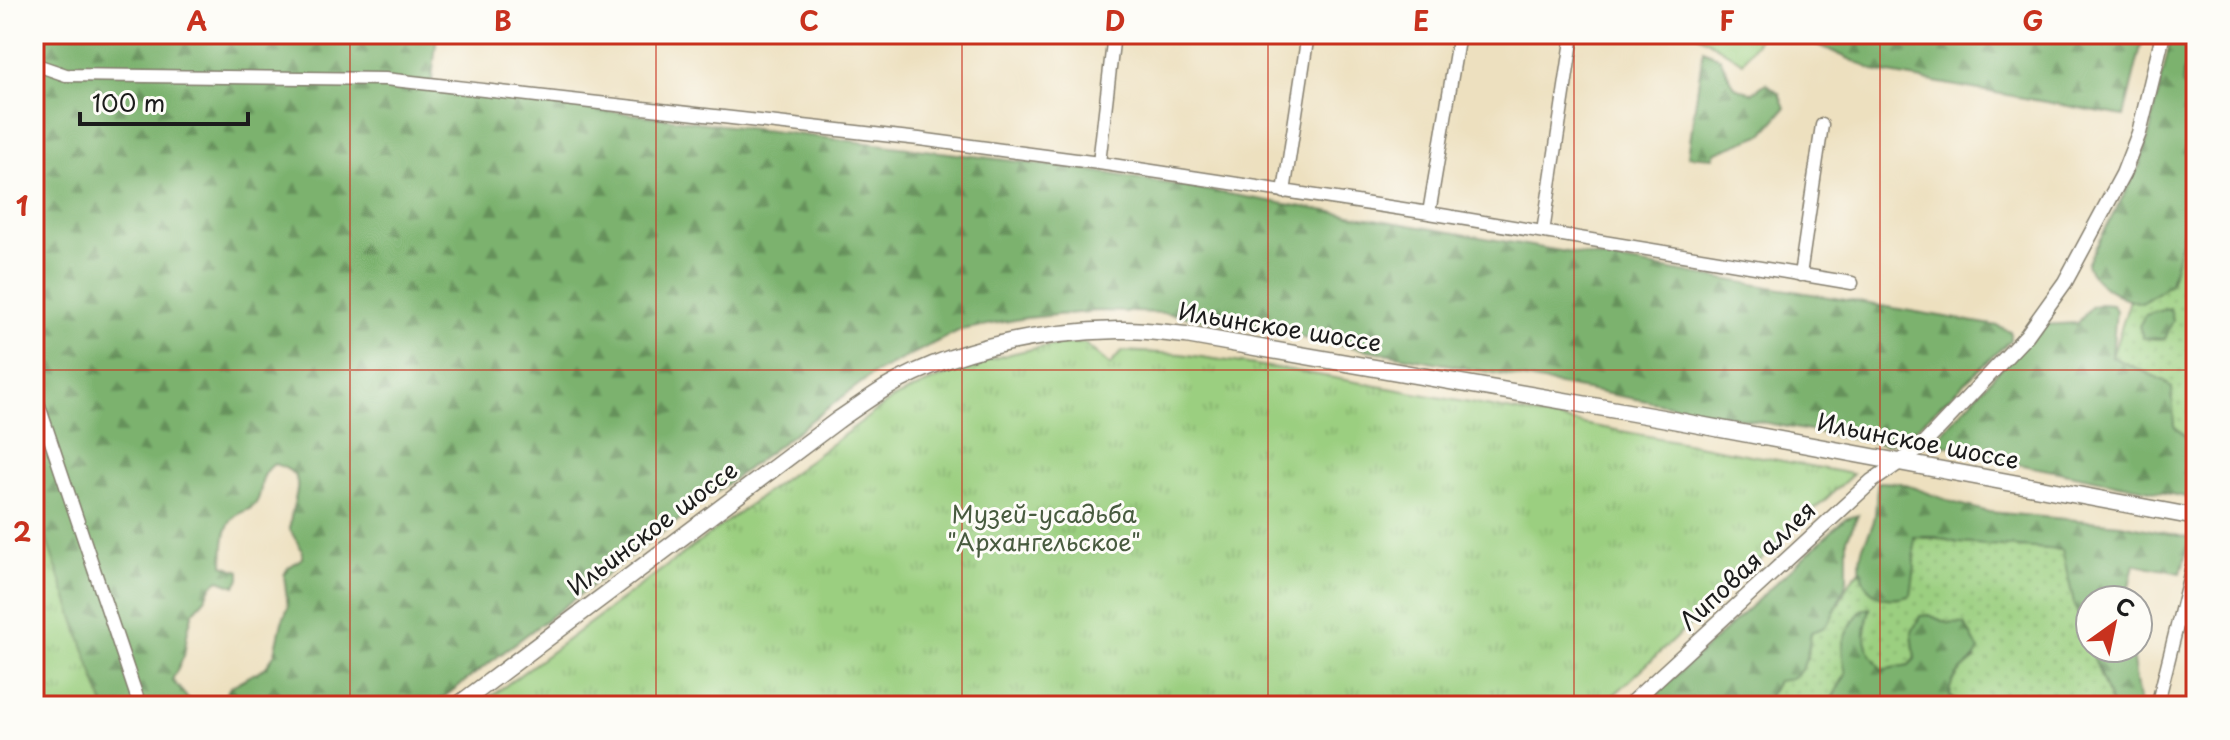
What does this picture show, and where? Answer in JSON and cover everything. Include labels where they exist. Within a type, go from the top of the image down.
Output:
[{"type":"main road","name":"Ильинское шоссе","points":[[457,706],[838,420],[885,389],[926,368],[973,352],[1018,340],[1065,333],[1122,329],[1186,335],[1646,415],[2196,517]]},
{"type":"street","points":[[1099,163],[1114,34]]},
{"type":"street","points":[[1284,192],[1308,34]]},
{"type":"street","points":[[1429,213],[1459,34]]},
{"type":"street","points":[[1543,232],[1573,34]]},
{"type":"street","name":"Липовая аллея","points":[[1628,706],[1872,481],[1920,448],[2027,335],[2065,282],[2123,174],[2144,116],[2163,34]]},
{"type":"street","points":[[34,64],[66,75],[385,79],[434,83],[919,139],[1429,213],[1852,283]]},
{"type":"street","points":[[1800,275],[1822,125]]},
{"type":"street","points":[[34,391],[140,706]]},
{"type":"street","points":[[2157,706],[2196,550]]},
{"type":"green space","points":[[34,34],[437,34],[431,89],[1094,171],[1998,326],[2010,331],[2010,340],[1910,434],[1886,445],[1167,313],[1098,311],[1026,318],[960,330],[873,374],[432,706],[220,706],[230,687],[266,667],[275,653],[288,607],[284,575],[302,558],[302,550],[290,530],[297,482],[287,469],[274,464],[265,474],[254,505],[234,517],[227,529],[223,565],[240,571],[240,579],[235,586],[219,580],[193,612],[184,656],[172,680],[189,700],[201,706],[34,706]]},
{"type":"green space","points":[[1697,34],[1752,34],[1759,38],[1743,62]]},
{"type":"green space","points":[[1794,34],[2144,34],[2124,116],[1878,72]]},
{"type":"green space","points":[[2172,34],[2190,34],[2182,83],[2196,109],[2196,182],[2170,284],[2141,303],[2101,284],[2087,263],[2140,165]]},
{"type":"green space","points":[[2190,34],[2196,34],[2196,109],[2182,83]]},
{"type":"green space","points":[[1703,50],[1719,57],[1735,87],[1752,93],[1766,83],[1779,93],[1785,108],[1763,134],[1714,153],[1713,158],[1688,156]]},
{"type":"green space","points":[[2196,182],[2196,446],[2174,426],[2172,388],[2112,357],[2130,300],[2142,303],[2170,284]]},
{"type":"green space","points":[[2112,305],[2116,310],[2112,357],[2165,381],[2172,388],[2174,426],[2196,446],[2196,499],[2007,462],[1980,451],[1936,444],[1942,433],[2040,325],[2078,323],[2091,307]]},
{"type":"green space","points":[[2170,308],[2173,320],[2165,339],[2143,338],[2139,326],[2145,315]]},
{"type":"green space","name":"Музей-усадьба \"Архангельское\"","points":[[1084,343],[1110,365],[1122,351],[1181,354],[1302,372],[1853,474],[1602,706],[478,706],[892,399],[937,379],[1009,354]]},
{"type":"green space","points":[[1878,482],[1901,483],[1989,512],[2121,524],[2190,538],[2181,573],[2134,564],[2130,584],[2074,584],[2074,603],[2062,550],[1914,537],[1915,566],[1911,595],[1888,598],[1870,590],[1861,573],[1862,549],[1874,520]]},
{"type":"green space","points":[[34,503],[104,706],[34,706]]},
{"type":"green space","points":[[1858,515],[1847,539],[1847,581],[1831,619],[1823,628],[1811,632],[1804,665],[1794,676],[1777,681],[1765,704],[1768,706],[1643,706],[1845,519]]},
{"type":"green space","points":[[1914,537],[2063,550],[2074,603],[2074,664],[2097,664],[2112,706],[1962,706],[1950,695],[1951,689],[1958,674],[1976,659],[1947,623],[1929,615],[1912,632],[1915,658],[1909,665],[1882,670],[1865,642],[1870,609],[1861,610],[1844,640],[1842,653],[1846,673],[1833,697],[1832,706],[1765,704],[1777,681],[1807,659],[1811,632],[1828,621],[1860,570],[1868,587],[1915,566]]},
{"type":"green space","points":[[1870,608],[1866,628],[1867,647],[1882,670],[1909,665],[1915,659],[1912,632],[1920,616],[1929,615],[1947,623],[1965,624],[1979,650],[1954,679],[1950,695],[1962,706],[1832,706],[1833,697],[1846,674],[1842,654],[1844,640],[1861,610]]},
{"type":"green space","points":[[2096,664],[2133,664],[2140,706],[2112,706]]}]
